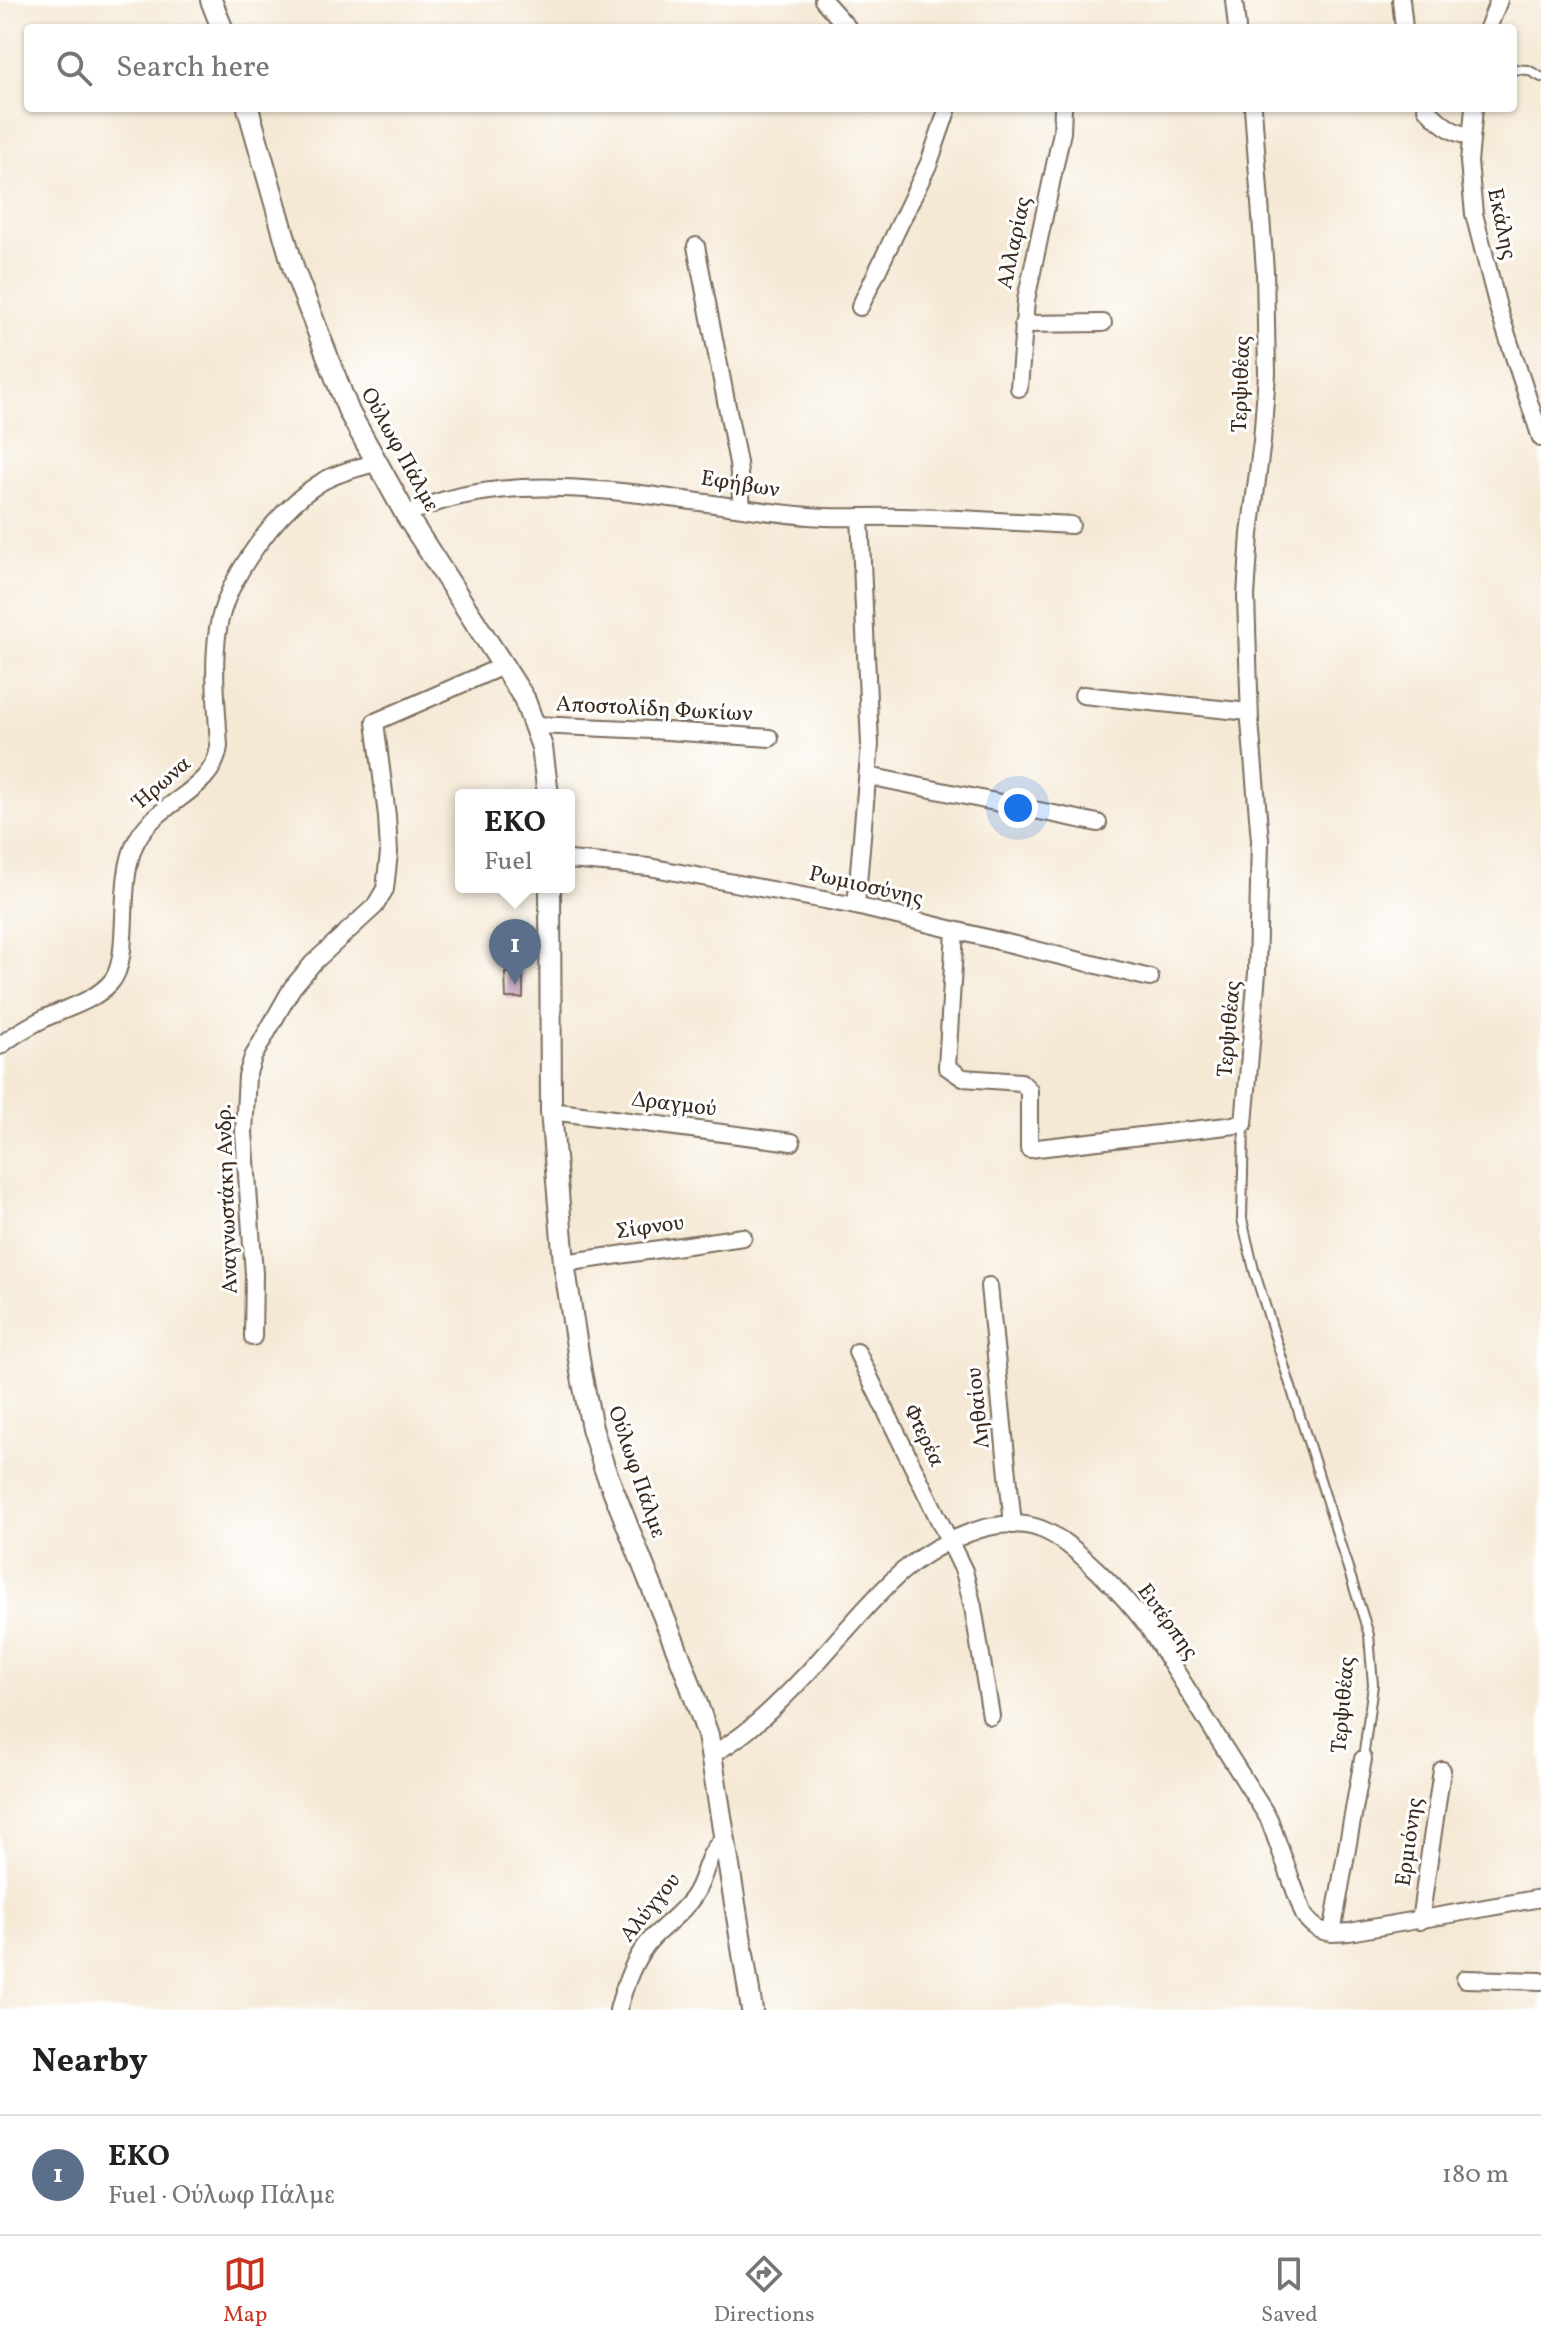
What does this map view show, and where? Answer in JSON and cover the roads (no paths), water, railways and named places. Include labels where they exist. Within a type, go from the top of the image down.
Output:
[{"type":"street","points":[[211,0],[220,24]]},
{"type":"street","points":[[823,0],[844,24]]},
{"type":"street","points":[[1234,0],[1237,24]]},
{"type":"street","points":[[1401,0],[1404,24]]},
{"type":"street","points":[[1490,24],[1499,0]]},
{"type":"street","name":"Ούλωφ Πάλμε","points":[[249,112],[277,218],[308,310],[349,412],[406,515],[524,698],[536,725],[547,789]]},
{"type":"street","points":[[860,307],[929,163],[947,112]]},
{"type":"street","name":"Αλλαρίας","points":[[1019,388],[1023,324],[1033,261],[1062,132],[1063,112]]},
{"type":"street","name":"Τερψιθέας","points":[[1244,1124],[1257,973],[1260,840],[1249,712],[1247,564],[1267,374],[1265,271],[1253,112]]},
{"type":"street","points":[[1430,112],[1448,128],[1460,135],[1470,136]]},
{"type":"street","name":"Εκάλης","points":[[1473,112],[1469,179],[1482,248],[1499,311],[1541,438]]},
{"type":"street","points":[[696,246],[738,463],[742,507]]},
{"type":"street","points":[[1023,324],[1103,323]]},
{"type":"street","name":"Ήρωνα","points":[[0,1046],[38,1022],[102,991],[116,976],[121,953],[126,869],[137,839],[155,817],[200,783],[217,760],[215,651],[224,604],[232,584],[258,545],[304,495],[337,474],[375,463]]},
{"type":"street","name":"Εφήβων","points":[[406,515],[441,501],[474,494],[529,489],[629,492],[810,516],[899,516],[1071,525]]},
{"type":"street","points":[[856,906],[870,745],[860,517]]},
{"type":"street","name":"Αναγνωστάκη Ανδρ.","points":[[253,1337],[254,1274],[244,1132],[247,1076],[253,1057],[292,988],[313,963],[375,906],[385,889],[389,853],[387,816],[375,722],[505,665]]},
{"type":"street","points":[[1083,695],[1249,712]]},
{"type":"street","name":"Αποστολίδη Φωκίων","points":[[536,725],[770,738]]},
{"type":"street","points":[[868,776],[1098,823]]},
{"type":"street","name":"Ρωμιοσύνης","points":[[575,861],[649,867],[856,906],[1150,978]]},
{"type":"street","name":"Ούλωφ Πάλμε","points":[[550,893],[551,1111],[564,1263],[581,1372],[592,1428],[604,1467],[685,1670],[712,1754],[752,2010]]},
{"type":"street","points":[[955,931],[947,1067],[963,1078],[1021,1082],[1029,1090],[1029,1149],[1244,1124]]},
{"type":"street","name":"Δραγμού","points":[[551,1111],[792,1142]]},
{"type":"street","name":"Σίφνου","points":[[564,1263],[743,1237]]},
{"type":"street","name":"Ληθαίου","points":[[989,1286],[1013,1525]]},
{"type":"street","name":"Φτερέα","points":[[857,1352],[950,1540],[969,1588],[991,1716]]},
{"type":"street","name":"Ευτέρπης","points":[[712,1754],[739,1739],[780,1700],[890,1580],[928,1552],[950,1540],[986,1528],[1013,1525],[1040,1528],[1103,1578],[1140,1615],[1269,1819],[1304,1915],[1315,1928],[1332,1933]]},
{"type":"street","name":"Τερψιθέας","points":[[1332,1933],[1363,1759]]},
{"type":"street","name":"Ερμιόνης","points":[[1420,1921],[1442,1770]]},
{"type":"street","name":"Αλύγγου","points":[[618,2010],[637,1959],[692,1899],[712,1850],[725,1838]]},
{"type":"street","points":[[1332,1933],[1420,1921],[1541,1898]]},
{"type":"street","points":[[1465,1979],[1541,1981]]},
{"type":"lane","points":[[1517,69],[1528,70],[1541,77]]},
{"type":"lane","name":"Τερψιθέας","points":[[1244,1124],[1242,1219],[1254,1270],[1369,1635],[1373,1685],[1363,1759]]},
{"type":"place","name":"EKO","points":[[515,985]]}]
